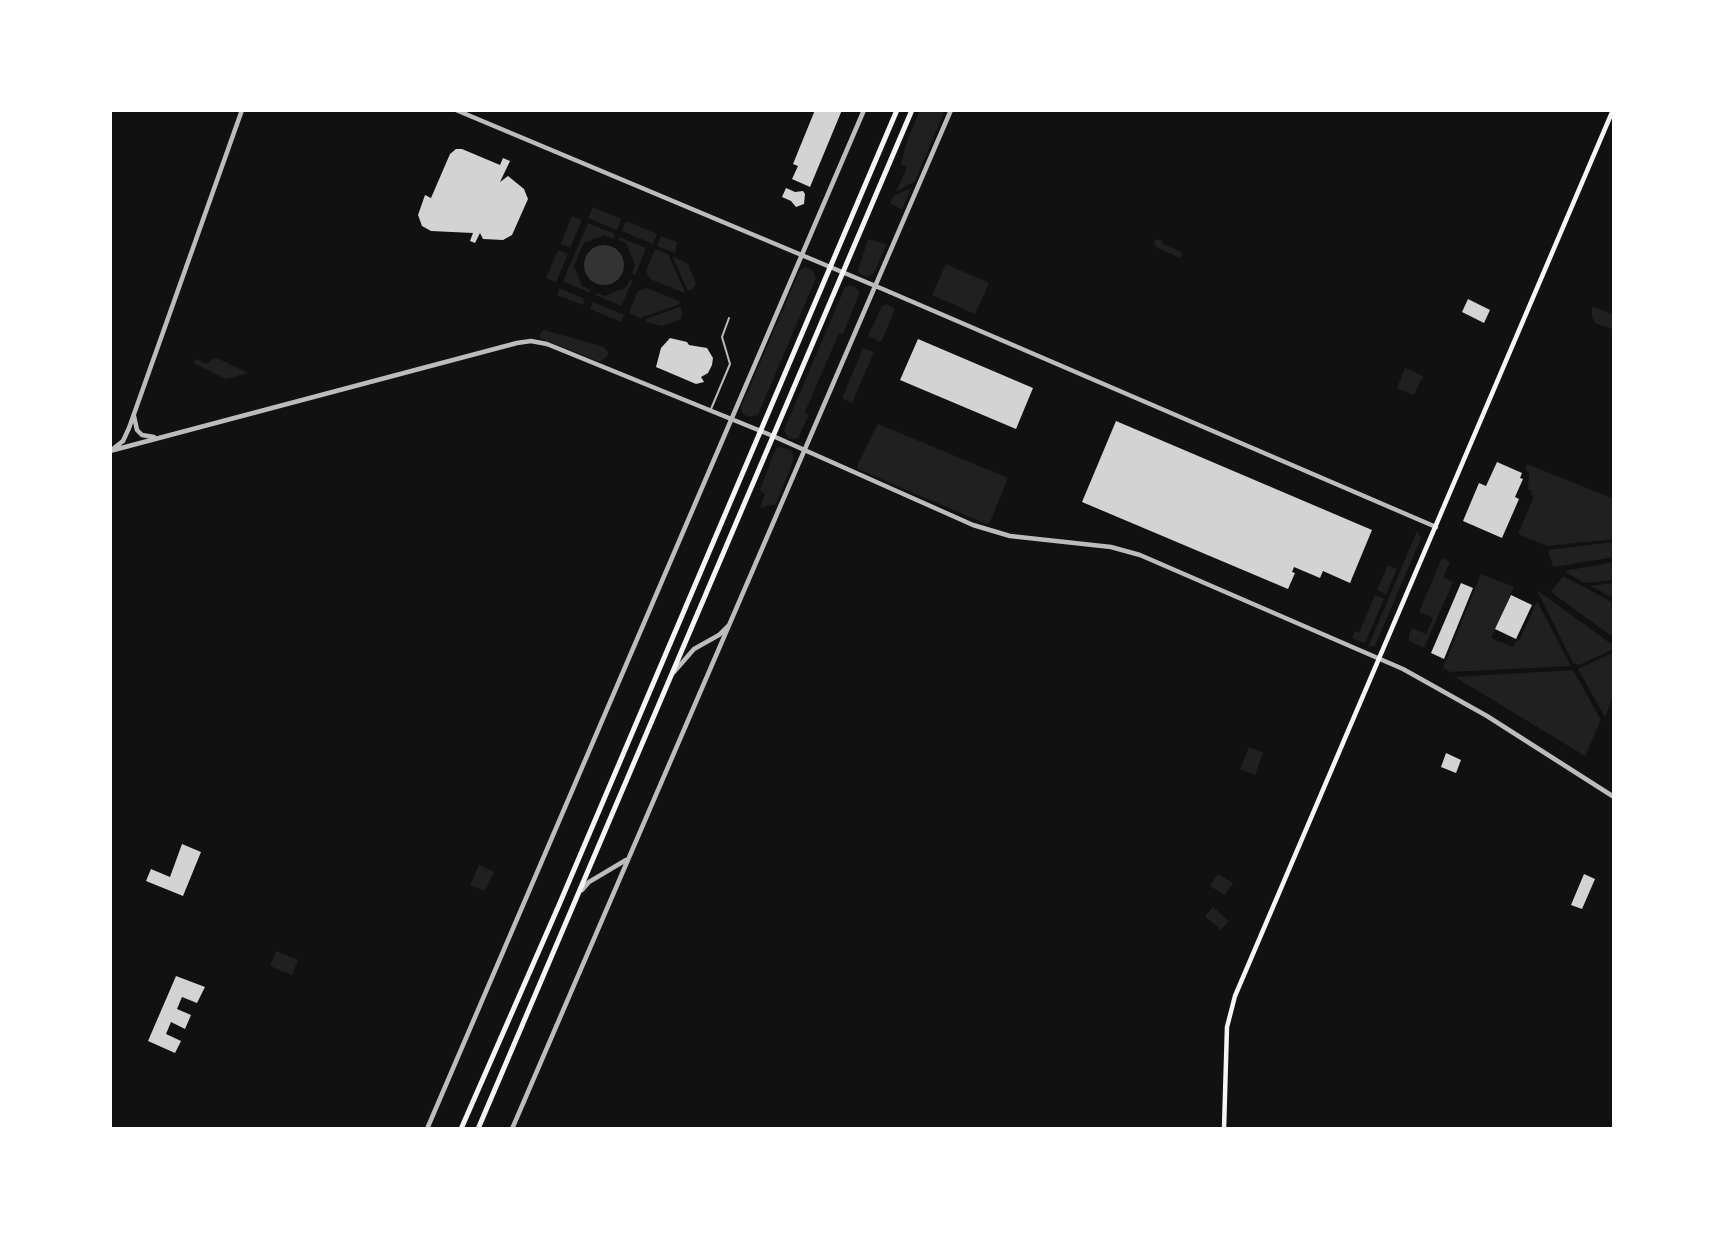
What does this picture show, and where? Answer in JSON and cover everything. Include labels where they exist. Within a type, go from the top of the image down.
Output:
[{"type":"main road","points":[[461,1129],[897,110]]},
{"type":"main road","points":[[478,1129],[912,110]]},
{"type":"main road","points":[[1224,1129],[1226,1046],[1230,1011],[1613,110]]},
{"type":"street","points":[[110,451],[122,441],[134,413],[242,110]]},
{"type":"street","points":[[456,110],[875,286],[1436,527]]},
{"type":"street","points":[[427,1129],[864,110]]},
{"type":"street","points":[[512,1129],[951,110]]},
{"type":"street","points":[[110,451],[517,342],[547,344],[773,436],[995,533],[1111,547],[1140,555],[1403,669],[1488,716],[1614,797]]},
{"type":"street","points":[[134,413],[135,424],[142,435],[169,435]]},
{"type":"street","points":[[672,675],[694,649],[719,635],[732,622]]},
{"type":"street","points":[[579,893],[589,882],[621,865],[629,857]]},
{"type":"lane","points":[[710,410],[730,364],[722,337],[729,318]]},
{"type":"shaded area","points":[[920,110],[945,110],[915,181],[896,192],[907,167],[901,164],[907,141]]},
{"type":"shaded area","points":[[911,188],[902,210],[890,203],[893,196]]},
{"type":"shaded area","points":[[593,207],[621,219],[617,230],[588,218]]},
{"type":"shaded area","points":[[572,216],[582,220],[570,248],[561,244]]},
{"type":"shaded area","points":[[626,221],[657,234],[653,244],[622,231]]},
{"type":"shaded area","points":[[588,223],[615,234],[613,239],[604,235],[583,244],[574,266],[582,286],[591,290],[590,293],[563,281]]},
{"type":"shaded area","points":[[661,236],[677,242],[675,253],[657,246]]},
{"type":"shaded area","points":[[619,237],[646,248],[635,275],[632,274],[635,265],[626,243],[618,240]]},
{"type":"shaded area","points":[[868,239],[887,244],[874,273],[868,277],[860,274],[858,270]]},
{"type":"shaded area","points":[[1156,239],[1182,252],[1180,258],[1156,247]]},
{"type":"shaded area","points":[[604,245],[612,246],[618,251],[623,257],[623,273],[618,279],[612,284],[604,285],[596,284],[590,279],[585,273],[584,265],[585,257],[590,251],[596,246]]},
{"type":"shaded area","points":[[655,249],[668,254],[685,292],[650,279],[646,271]]},
{"type":"shaded area","points":[[558,250],[568,254],[556,282],[546,278]]},
{"type":"shaded area","points":[[672,256],[688,264],[696,283],[694,288],[688,291]]},
{"type":"shaded area","points":[[946,264],[989,283],[975,314],[932,295]]},
{"type":"shaded area","points":[[805,267],[813,270],[816,278],[758,415],[748,417],[742,413],[741,407],[800,270]]},
{"type":"shaded area","points":[[630,279],[633,280],[621,306],[596,295],[605,296],[626,287]]},
{"type":"shaded area","points":[[850,285],[860,292],[805,412],[809,415],[798,438],[789,439],[784,430],[845,287]]},
{"type":"shaded area","points":[[559,288],[585,299],[583,305],[557,295]]},
{"type":"shaded area","points":[[647,288],[679,301],[680,304],[640,318],[629,313],[638,291]]},
{"type":"shaded area","points":[[593,302],[624,315],[621,322],[590,309]]},
{"type":"shaded area","points":[[887,304],[894,308],[894,312],[881,342],[868,336],[882,306]]},
{"type":"shaded area","points":[[1592,306],[1614,315],[1614,330],[1595,323]]},
{"type":"shaded area","points":[[680,307],[683,313],[681,319],[662,326],[647,322],[646,319]]},
{"type":"shaded area","points":[[544,330],[604,347],[608,352],[607,357],[600,362],[540,338],[540,333]]},
{"type":"shaded area","points":[[863,348],[874,352],[852,403],[843,399],[843,396]]},
{"type":"shaded area","points":[[214,358],[248,373],[226,379],[194,363],[196,359],[206,364]]},
{"type":"shaded area","points":[[1405,368],[1423,376],[1414,395],[1397,388]]},
{"type":"shaded area","points":[[878,424],[1008,478],[990,522],[986,524],[858,469],[857,466]]},
{"type":"shaded area","points":[[779,447],[791,450],[794,459],[776,504],[760,508],[765,494],[760,490],[775,450]]},
{"type":"shaded area","points":[[1527,464],[1614,499],[1614,539],[1547,546],[1518,534],[1534,496],[1528,489],[1529,473],[1525,469]]},
{"type":"shaded area","points":[[1417,531],[1421,538],[1375,646],[1368,647]]},
{"type":"shaded area","points":[[1614,542],[1614,557],[1553,567],[1548,550]]},
{"type":"shaded area","points":[[1442,558],[1450,562],[1443,577],[1453,582],[1424,648],[1409,641],[1409,635],[1412,628],[1426,634],[1433,618],[1419,612]]},
{"type":"shaded area","points":[[1614,562],[1614,580],[1584,583],[1564,571]]},
{"type":"shaded area","points":[[1388,565],[1397,569],[1386,594],[1377,590]]},
{"type":"shaded area","points":[[1481,574],[1514,587],[1491,638],[1513,647],[1516,641],[1519,641],[1537,601],[1571,666],[1450,672],[1443,668]]},
{"type":"shaded area","points":[[1563,576],[1614,603],[1614,638],[1551,592]]},
{"type":"shaded area","points":[[1614,583],[1614,598],[1590,586]]},
{"type":"shaded area","points":[[1537,590],[1614,646],[1614,649],[1579,665],[1573,663]]},
{"type":"shaded area","points":[[1375,595],[1384,599],[1363,643],[1352,638],[1355,631],[1359,633]]},
{"type":"shaded area","points":[[1614,652],[1614,694],[1605,717],[1578,669]]},
{"type":"shaded area","points":[[1573,670],[1601,720],[1585,756],[1455,677]]},
{"type":"shaded area","points":[[1249,747],[1263,753],[1255,775],[1240,769]]},
{"type":"shaded area","points":[[479,865],[494,872],[485,891],[470,885]]},
{"type":"shaded area","points":[[1218,874],[1233,883],[1225,895],[1210,886]]},
{"type":"shaded area","points":[[1213,907],[1229,921],[1221,930],[1205,916]]},
{"type":"shaded area","points":[[276,951],[298,960],[292,975],[270,966]]},
{"type":"building","points":[[815,110],[842,110],[810,187],[792,179],[798,166],[793,164]]},
{"type":"building","points":[[456,149],[500,165],[503,158],[510,161],[500,182],[508,176],[524,189],[528,199],[512,235],[503,240],[483,239],[480,233],[475,243],[470,241],[473,233],[431,231],[422,226],[418,215],[425,195],[431,198],[450,154]]},
{"type":"building","points":[[786,188],[795,192],[803,191],[804,204],[796,207],[782,197]]},
{"type":"building","points":[[1468,299],[1490,310],[1484,323],[1462,312]]},
{"type":"building","points":[[670,338],[707,348],[713,358],[708,373],[701,377],[704,382],[696,384],[656,367],[661,348]]},
{"type":"building","points":[[918,339],[1033,388],[1016,429],[900,380]]},
{"type":"building","points":[[1116,421],[1372,530],[1350,583],[1323,571],[1320,578],[1294,567],[1292,572],[1295,573],[1288,589],[1082,502]]},
{"type":"building","points":[[1497,462],[1522,473],[1520,478],[1523,479],[1515,497],[1519,499],[1502,538],[1463,521],[1479,483],[1486,486]]},
{"type":"building","points":[[1461,583],[1473,588],[1444,659],[1431,653]]},
{"type":"building","points":[[1511,595],[1532,605],[1516,639],[1495,629]]},
{"type":"building","points":[[1446,753],[1461,760],[1456,773],[1441,767]]},
{"type":"building","points":[[182,844],[201,852],[183,896],[146,881],[151,869],[170,877]]},
{"type":"building","points":[[1584,874],[1595,879],[1582,909],[1571,905]]},
{"type":"building","points":[[176,976],[205,987],[197,1003],[182,997],[177,1009],[191,1015],[185,1029],[171,1022],[166,1034],[181,1041],[175,1053],[148,1041]]}]
